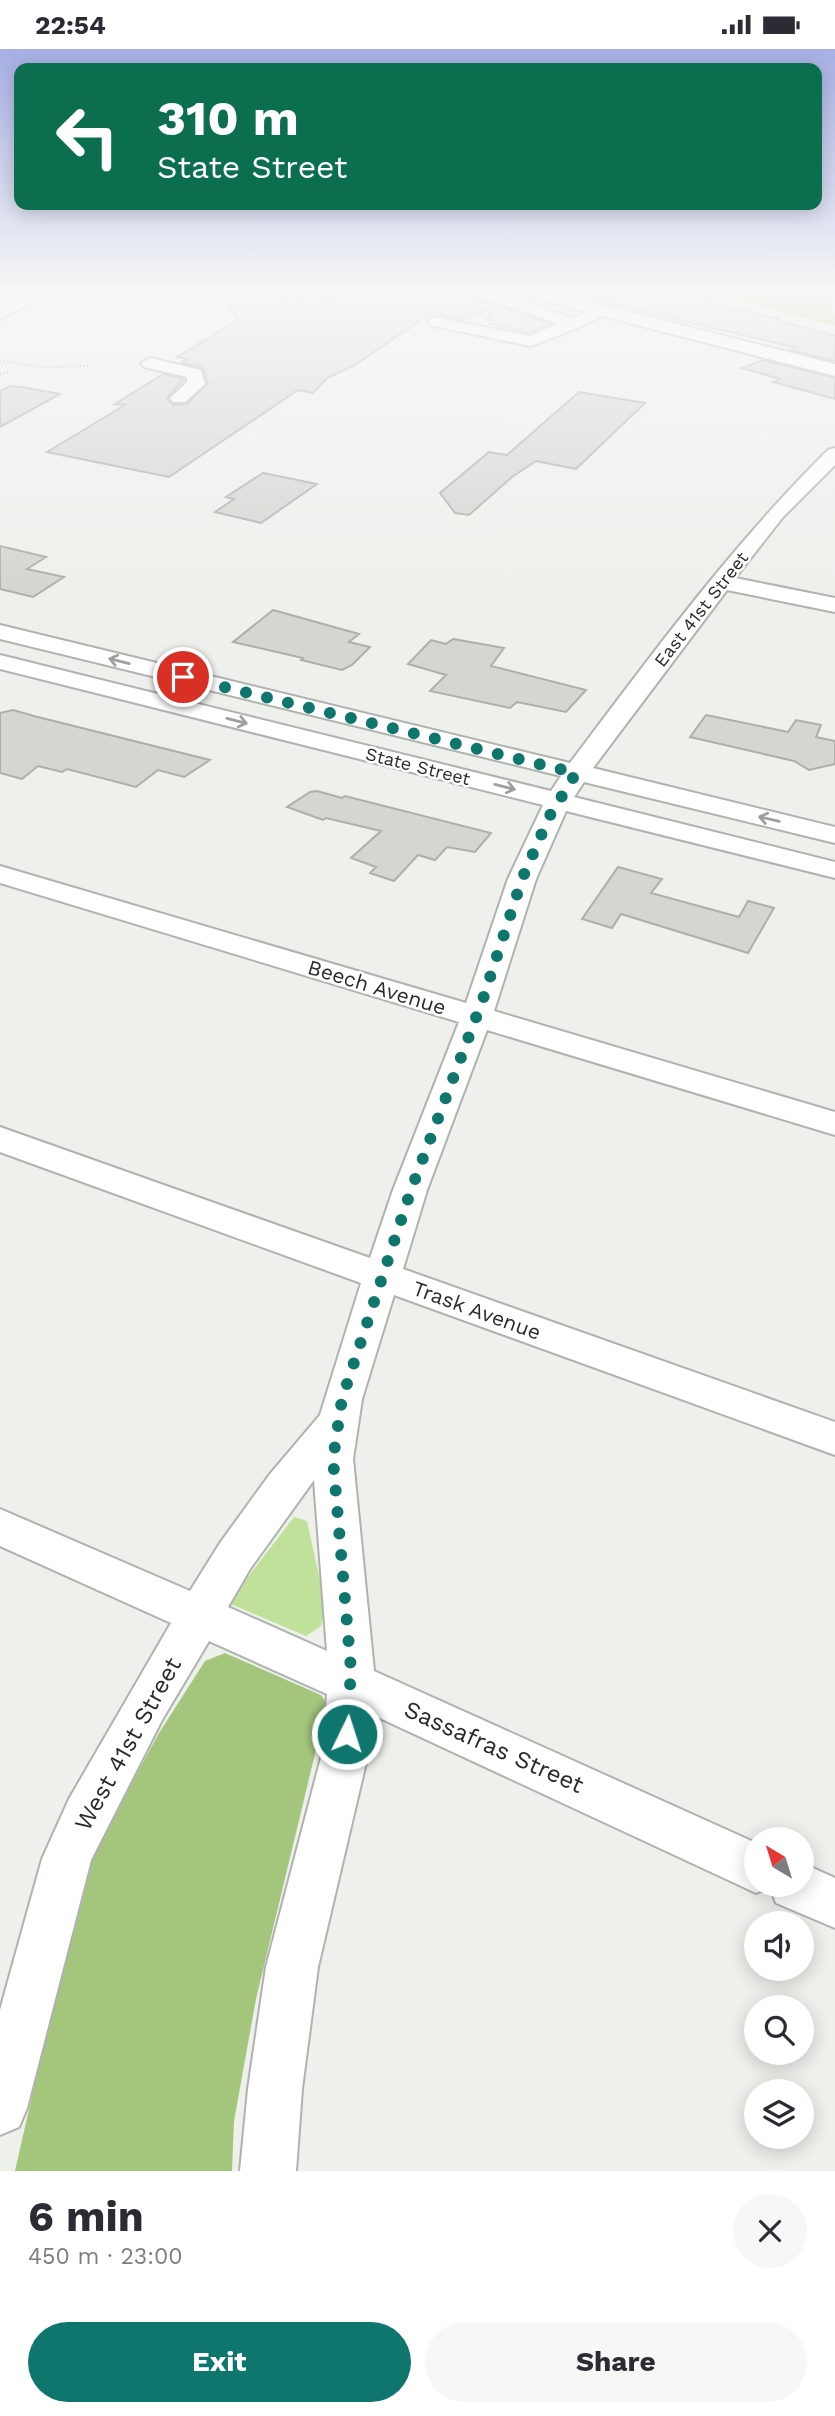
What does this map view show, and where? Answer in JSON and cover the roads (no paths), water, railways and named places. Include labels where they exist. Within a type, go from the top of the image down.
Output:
[{"type":"street","points":[[179,398],[189,390]]},
{"type":"street","name":"East 41st Street","points":[[567,787],[678,636],[776,513],[835,454]]},
{"type":"street","points":[[722,582],[835,605]]},
{"type":"street","name":"State Street","points":[[0,632],[567,787],[835,870]]},
{"type":"street","points":[[3,665],[38,642]]},
{"type":"street","name":"State Street","points":[[3,665],[567,787],[835,835]]},
{"type":"street","name":"West 41st Street","points":[[268,2171],[275,2089],[292,1967],[345,1750],[350,1683],[342,1540],[333,1459],[342,1399],[522,879],[567,787]]},
{"type":"street","name":"Beech Avenue","points":[[0,874],[835,1124]]},
{"type":"street","name":"Trask Avenue","points":[[0,1139],[835,1440]]},
{"type":"street","name":"West 41st Street","points":[[0,2108],[67,1859],[111,1767],[197,1616],[260,1520],[339,1419]]},
{"type":"street","name":"Sassafras Street","points":[[0,1527],[744,1863]]},
{"type":"street","points":[[814,1894],[835,1903]]}]
